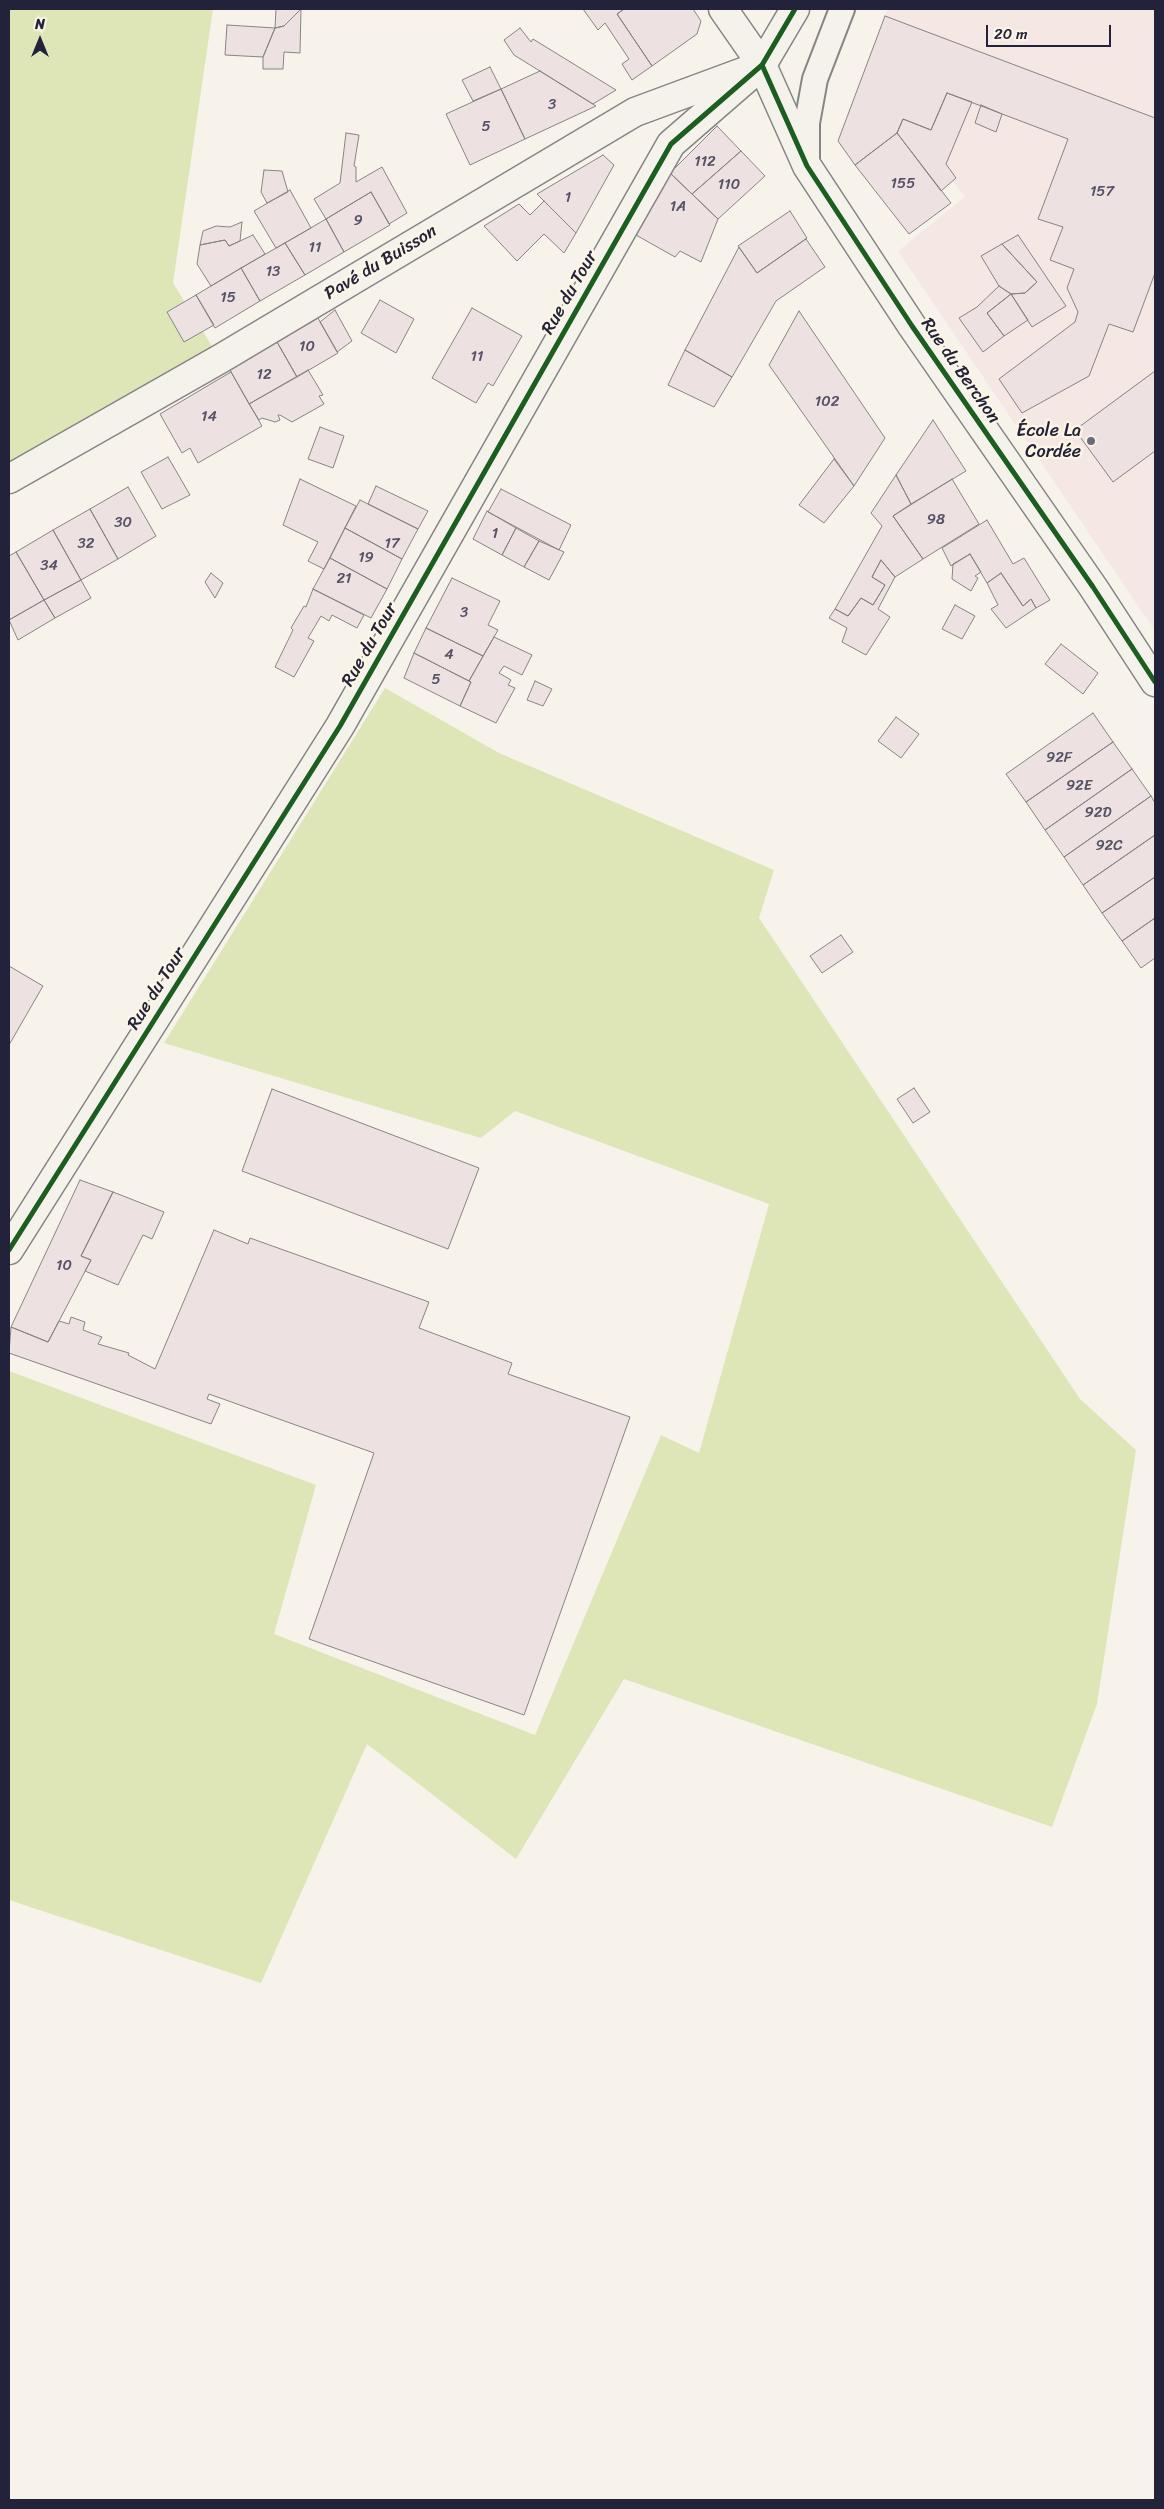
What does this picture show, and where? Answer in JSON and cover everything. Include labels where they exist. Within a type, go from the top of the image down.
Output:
[{"type":"street","name":"Rue du Berchon","points":[[723,9],[762,65],[807,166],[912,326],[1093,587],[1155,682]]},
{"type":"street","name":"Rue du Tour","points":[[9,1250],[340,726],[671,144],[762,65],[795,9]]},
{"type":"street","name":"Pavé du Buisson","points":[[9,479],[220,359],[636,112],[762,65]]},
{"type":"lane","points":[[807,166],[807,124],[815,79],[842,9]]},
{"type":"shaded area","name":"École La Cordée","points":[[888,9],[1155,9],[1155,631],[898,251],[965,197],[912,128],[933,73],[872,50]]},
{"type":"green space","points":[[9,9],[213,9],[173,283],[220,359],[9,468]]},
{"type":"green space","points":[[385,688],[499,753],[774,870],[759,918],[1080,1399],[1136,1450],[1097,1704],[1052,1827],[624,1679],[516,1859],[367,1744],[261,1983],[9,1900],[9,1371],[316,1485],[274,1634],[535,1735],[661,1435],[699,1453],[769,1204],[515,1111],[481,1138],[164,1043]]},
{"type":"building","points":[[276,9],[301,9],[284,26],[275,28]]},
{"type":"building","points":[[301,9],[300,53],[284,52],[283,69],[263,69],[263,57],[275,28],[284,26]]},
{"type":"building","points":[[583,9],[624,9],[617,14],[652,66],[632,80],[622,64],[629,59],[605,23],[598,30]]},
{"type":"building","points":[[624,9],[693,9],[701,21],[697,34],[652,66],[617,14]]},
{"type":"building","points":[[885,16],[1155,118],[1155,273],[1133,332],[1109,324],[1089,376],[1022,413],[999,379],[1075,322],[1078,312],[1067,288],[1074,269],[1050,260],[1063,227],[1038,219],[1068,139],[947,93],[931,130],[903,119],[897,133],[855,165],[838,141]]},
{"type":"building","points":[[227,25],[275,28],[263,57],[225,55]]},
{"type":"building","points":[[520,28],[531,42],[533,39],[616,90],[593,104],[514,55],[504,40]]},
{"type":"building","points":[[490,67],[501,89],[473,101],[462,80]]},
{"type":"building","points":[[540,71],[596,106],[525,139],[501,89]]},
{"type":"building","points":[[501,89],[525,139],[470,165],[446,114]]},
{"type":"building","points":[[947,93],[972,102],[946,164],[956,178],[941,191],[897,133],[903,119],[931,130]]},
{"type":"building","points":[[981,105],[1002,114],[996,132],[975,123]]},
{"type":"building","points":[[717,126],[741,151],[692,194],[670,173]]},
{"type":"building","points":[[346,133],[359,135],[354,166],[356,167],[356,182],[382,167],[407,213],[389,224],[371,192],[326,219],[314,199],[340,183]]},
{"type":"building","points":[[897,133],[951,203],[909,234],[855,165]]},
{"type":"building","points":[[741,151],[765,176],[718,219],[692,194]]},
{"type":"building","points":[[603,155],[614,165],[576,233],[537,194]]},
{"type":"building","points":[[264,170],[282,171],[288,192],[267,203],[261,192]]},
{"type":"building","points":[[670,173],[718,219],[701,262],[680,251],[675,257],[636,235]]},
{"type":"building","points":[[290,190],[311,228],[276,248],[254,211]]},
{"type":"building","points":[[371,192],[390,225],[344,252],[326,219]]},
{"type":"building","points":[[544,201],[576,233],[564,253],[544,234],[517,261],[484,226],[519,204],[530,215]]},
{"type":"building","points":[[790,211],[807,238],[757,273],[738,246]]},
{"type":"building","points":[[326,219],[344,252],[305,275],[285,243]]},
{"type":"building","points":[[242,222],[240,241],[229,246],[225,240],[200,245],[203,231],[216,226],[230,227]]},
{"type":"building","points":[[253,235],[265,254],[211,286],[197,264],[200,245],[225,240],[229,246]]},
{"type":"building","points":[[1018,235],[1066,306],[1032,327],[1011,294],[1025,293],[1037,282],[1002,244]]},
{"type":"building","points":[[806,239],[825,267],[776,301],[732,377],[685,350],[739,247],[757,273]]},
{"type":"building","points":[[285,243],[305,275],[260,301],[241,268]]},
{"type":"building","points":[[1002,244],[1037,282],[1025,293],[1011,294],[999,286],[981,256]]},
{"type":"building","points":[[241,268],[260,301],[215,328],[196,295]]},
{"type":"building","points":[[999,286],[1011,294],[987,313],[1004,336],[983,352],[959,318],[977,307]]},
{"type":"building","points":[[1011,294],[1028,320],[1004,336],[987,313]]},
{"type":"building","points":[[196,295],[214,325],[184,342],[167,312]]},
{"type":"building","points":[[380,300],[414,319],[396,353],[361,333]]},
{"type":"building","points":[[472,308],[522,336],[493,386],[488,383],[476,403],[432,378]]},
{"type":"building","points":[[335,310],[352,341],[337,352],[320,322]]},
{"type":"building","points":[[799,311],[885,438],[854,486],[769,365]]},
{"type":"building","points":[[318,318],[338,353],[297,377],[277,342]]},
{"type":"building","points":[[277,342],[297,377],[249,404],[230,370]]},
{"type":"building","points":[[685,350],[732,377],[714,407],[668,385]]},
{"type":"building","points":[[308,370],[323,395],[319,396],[324,404],[292,422],[280,415],[278,415],[280,420],[275,422],[262,418],[259,420],[249,404]]},
{"type":"building","points":[[1155,371],[1155,451],[1113,482],[1075,430]]},
{"type":"building","points":[[231,372],[262,426],[198,463],[190,448],[182,453],[160,414]]},
{"type":"building","points":[[933,420],[966,471],[911,504],[896,475]]},
{"type":"building","points":[[320,427],[344,436],[333,468],[308,459]]},
{"type":"building","points":[[168,457],[190,495],[162,509],[141,472]]},
{"type":"building","points":[[834,459],[854,486],[824,523],[799,505]]},
{"type":"building","points":[[896,475],[911,504],[893,516],[923,559],[895,577],[881,560],[872,577],[885,585],[873,605],[861,598],[848,616],[835,609],[882,526],[871,513]]},
{"type":"building","points":[[300,479],[356,506],[324,569],[308,561],[318,542],[283,525]]},
{"type":"building","points":[[952,479],[979,524],[923,559],[893,516]]},
{"type":"building","points":[[376,486],[428,511],[418,529],[368,504]]},
{"type":"building","points":[[128,487],[156,536],[118,559],[90,509]]},
{"type":"building","points":[[501,489],[571,525],[559,550],[488,512]]},
{"type":"building","points":[[360,500],[418,529],[402,559],[345,528]]},
{"type":"building","points":[[90,509],[118,559],[81,580],[53,530]]},
{"type":"building","points":[[487,511],[516,528],[502,555],[473,539]]},
{"type":"building","points":[[987,520],[1013,564],[1024,558],[1050,600],[1036,608],[1031,599],[1023,606],[1001,573],[987,583],[970,554],[951,566],[942,548]]},
{"type":"building","points":[[345,528],[402,559],[387,589],[330,558]]},
{"type":"building","points":[[516,528],[539,541],[524,567],[502,555]]},
{"type":"building","points":[[53,530],[81,580],[44,600],[16,552]]},
{"type":"building","points":[[539,541],[564,552],[549,580],[524,567]]},
{"type":"building","points":[[16,552],[44,600],[9,620],[9,556]]},
{"type":"building","points":[[970,554],[981,572],[975,576],[978,578],[971,591],[952,579],[953,564]]},
{"type":"building","points":[[330,558],[387,589],[371,618],[313,589]]},
{"type":"building","points":[[881,560],[895,577],[878,609],[890,617],[866,655],[842,642],[847,628],[829,618],[835,609],[848,616],[861,598],[873,605],[885,585],[872,577]]},
{"type":"building","points":[[211,573],[223,583],[215,598],[205,582]]},
{"type":"building","points":[[1001,573],[1023,606],[1031,599],[1036,608],[1006,628],[991,609],[998,605],[987,583]]},
{"type":"building","points":[[452,578],[500,601],[488,625],[498,630],[483,656],[426,628]]},
{"type":"building","points":[[81,580],[91,598],[55,618],[44,600]]},
{"type":"building","points":[[313,589],[364,615],[357,628],[332,615],[329,621],[321,616],[308,638],[314,641],[294,677],[275,667],[293,630],[291,628],[304,606],[306,607]]},
{"type":"building","points":[[44,600],[55,618],[18,640],[9,620]]},
{"type":"building","points":[[955,605],[975,616],[962,639],[942,629]]},
{"type":"building","points":[[426,628],[483,656],[469,681],[414,653]]},
{"type":"building","points":[[494,637],[532,655],[522,675],[504,666],[499,673],[511,680],[508,685],[515,688],[496,723],[460,706],[471,682],[469,681]]},
{"type":"building","points":[[1061,644],[1098,673],[1083,694],[1045,664]]},
{"type":"building","points":[[414,653],[471,682],[460,706],[404,678]]},
{"type":"building","points":[[535,681],[552,689],[543,706],[527,700]]},
{"type":"building","points":[[1093,713],[1113,742],[1026,802],[1006,774]]},
{"type":"building","points":[[896,717],[919,734],[901,758],[878,741]]},
{"type":"building","points":[[1113,742],[1132,769],[1045,830],[1026,802]]},
{"type":"building","points":[[1132,769],[1151,796],[1064,857],[1045,830]]},
{"type":"building","points":[[1151,796],[1155,803],[1155,835],[1083,885],[1064,857]]},
{"type":"building","points":[[1155,835],[1155,877],[1102,913],[1083,885]]},
{"type":"building","points":[[1155,877],[1155,918],[1122,941],[1102,913]]},
{"type":"building","points":[[1155,918],[1155,958],[1141,968],[1122,941]]},
{"type":"building","points":[[841,935],[853,952],[822,973],[810,956]]},
{"type":"building","points":[[9,966],[43,986],[9,1045]]},
{"type":"building","points":[[914,1088],[930,1112],[913,1123],[897,1099]]},
{"type":"building","points":[[272,1089],[479,1168],[448,1249],[242,1171]]},
{"type":"building","points":[[80,1180],[113,1192],[81,1256],[91,1260],[48,1342],[11,1327]]},
{"type":"building","points":[[113,1192],[164,1212],[152,1239],[143,1235],[118,1285],[85,1271],[91,1260],[81,1256]]},
{"type":"building","points":[[214,1230],[248,1244],[250,1238],[429,1302],[419,1328],[512,1363],[508,1374],[630,1417],[524,1715],[309,1639],[374,1453],[209,1394],[207,1399],[220,1404],[211,1424],[9,1353],[11,1327],[48,1342],[59,1321],[69,1324],[71,1317],[85,1322],[83,1330],[102,1337],[98,1344],[129,1353],[128,1355],[155,1369]]},
{"type":"cycle path","points":[[9,1250],[340,726],[671,144],[762,65],[795,9]]},
{"type":"cycle path","points":[[762,65],[807,166],[912,326],[1093,587],[1155,682]]},
{"type":"place","name":"École La Cordée","points":[[1091,441]]}]
